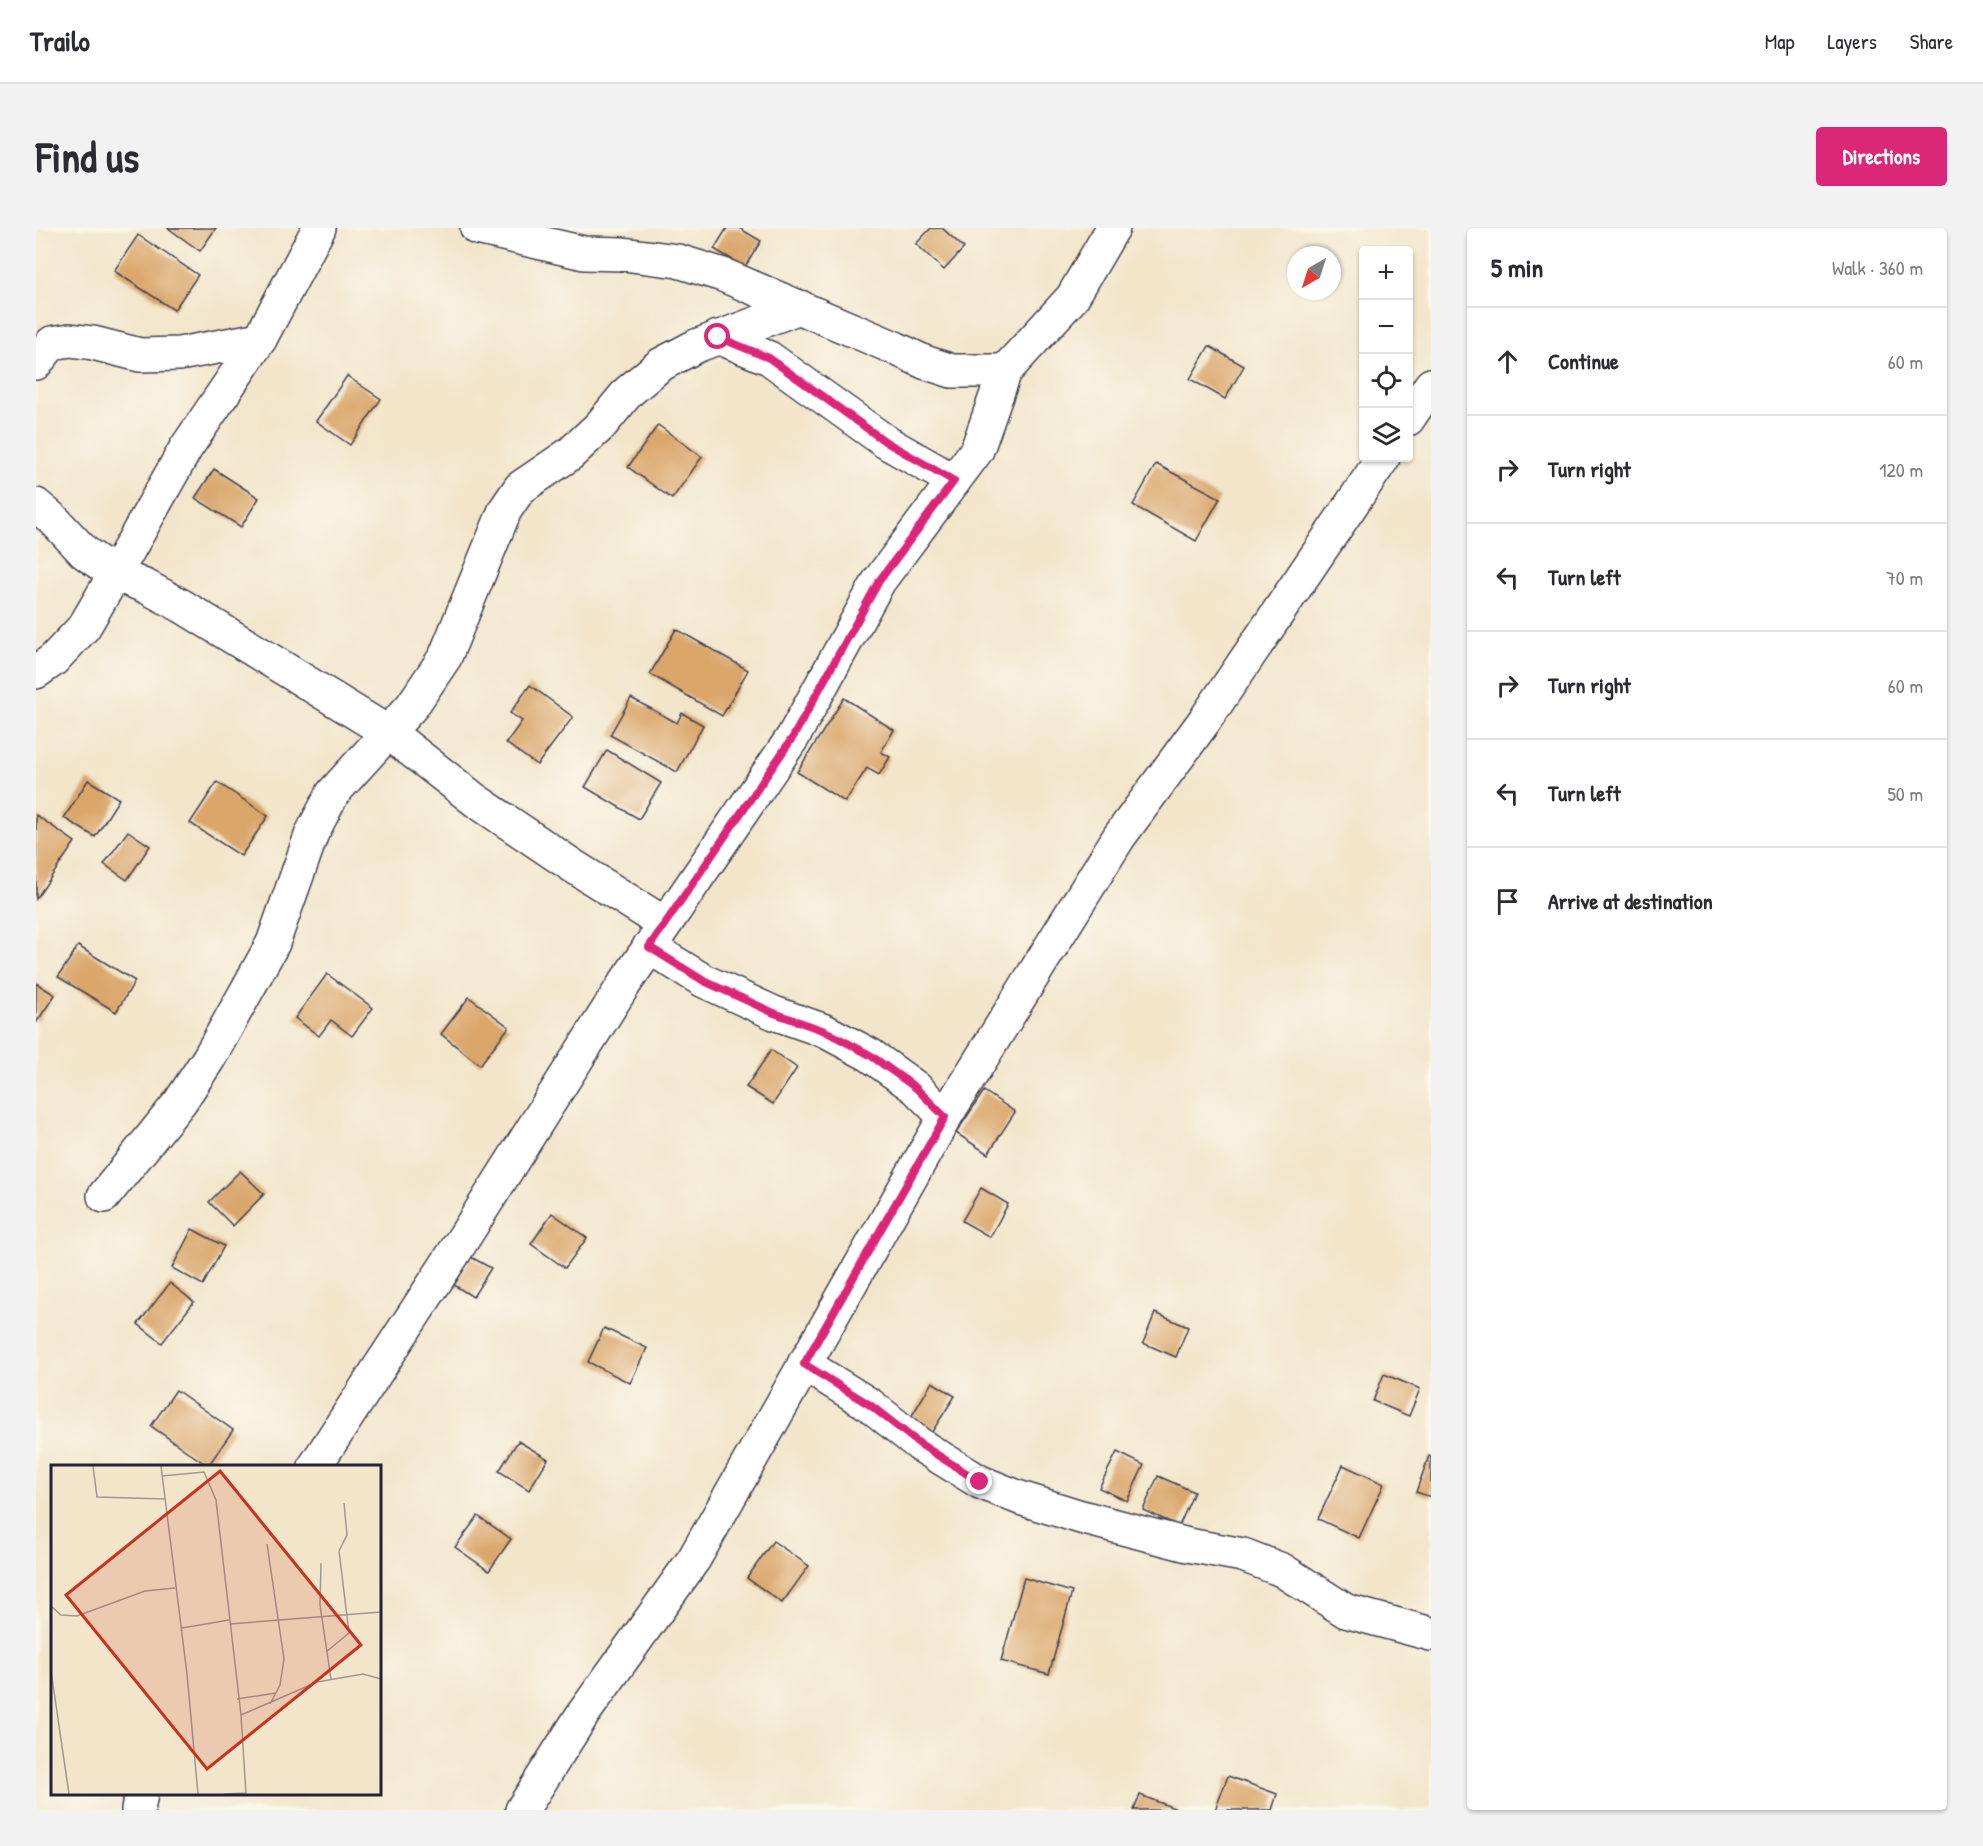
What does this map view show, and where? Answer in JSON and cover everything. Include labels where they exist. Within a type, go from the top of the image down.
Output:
[{"type":"street","points":[[36,672],[52,660],[84,627],[186,448],[260,339],[319,228]]},
{"type":"street","points":[[477,228],[584,253],[623,254],[678,261],[723,275],[924,362],[952,371],[1005,371]]},
{"type":"street","points":[[316,1465],[657,936],[793,737],[879,581],[977,450],[1005,371],[1072,298],[1113,228]]},
{"type":"street","points":[[104,1196],[180,1102],[209,1058],[273,943],[312,832],[333,793],[389,734],[412,706],[445,657],[505,510],[520,488],[570,454],[600,426],[628,392],[660,365],[696,346],[800,307]]},
{"type":"street","points":[[718,337],[769,358],[886,442],[954,481]]},
{"type":"street","points":[[36,363],[52,343],[70,340],[93,343],[140,356],[179,354],[260,339]]},
{"type":"street","points":[[1413,412],[1431,385]]},
{"type":"street","points":[[522,1810],[583,1713],[694,1559],[945,1117],[1119,837],[1205,720],[1380,462]]},
{"type":"street","points":[[36,505],[54,520],[84,552],[116,574],[147,587],[182,606],[389,734],[475,800],[573,866],[657,936],[704,981],[774,1013],[825,1031],[870,1055],[916,1088],[945,1117]]},
{"type":"street","points":[[804,1364],[870,1405],[920,1444],[980,1482],[1020,1498],[1081,1517],[1188,1545],[1243,1555],[1282,1569],[1346,1611],[1431,1634]]},
{"type":"street","points":[[138,1810],[141,1795]]},
{"type":"building","points":[[168,228],[216,228],[200,251]]},
{"type":"building","points":[[727,228],[739,228],[761,241],[745,267],[714,249]]},
{"type":"building","points":[[931,228],[942,228],[964,248],[944,270],[916,244]]},
{"type":"building","points":[[138,235],[198,275],[174,310],[114,271]]},
{"type":"building","points":[[1209,346],[1244,366],[1225,399],[1190,379]]},
{"type":"building","points":[[347,376],[381,399],[350,445],[316,421]]},
{"type":"building","points":[[658,425],[702,457],[672,499],[628,467]]},
{"type":"building","points":[[1156,464],[1220,498],[1196,541],[1133,505]]},
{"type":"building","points":[[214,469],[259,498],[241,527],[195,498]]},
{"type":"building","points":[[676,629],[748,670],[722,716],[650,674]]},
{"type":"building","points":[[530,685],[573,717],[537,765],[506,743],[522,721],[510,713]]},
{"type":"building","points":[[631,698],[677,723],[682,713],[703,725],[677,772],[610,735]]},
{"type":"building","points":[[844,698],[894,730],[881,752],[890,757],[879,775],[867,768],[845,802],[797,772]]},
{"type":"building","points":[[607,750],[661,783],[639,819],[585,787]]},
{"type":"building","points":[[88,780],[119,799],[95,837],[64,818]]},
{"type":"building","points":[[217,782],[268,816],[241,856],[190,823]]},
{"type":"building","points":[[36,815],[75,842],[36,899]]},
{"type":"building","points":[[128,831],[150,846],[127,880],[104,864]]},
{"type":"building","points":[[78,946],[135,981],[116,1012],[58,977]]},
{"type":"building","points":[[327,974],[373,1008],[352,1036],[331,1020],[319,1036],[295,1018]]},
{"type":"building","points":[[36,983],[55,995],[36,1023]]},
{"type":"building","points":[[469,997],[509,1027],[480,1065],[441,1034]]},
{"type":"building","points":[[771,1050],[797,1068],[773,1104],[746,1087]]},
{"type":"building","points":[[984,1091],[1015,1112],[988,1154],[956,1133]]},
{"type":"building","points":[[240,1171],[264,1194],[233,1226],[209,1202]]},
{"type":"building","points":[[981,1188],[1008,1204],[990,1237],[962,1221]]},
{"type":"building","points":[[552,1213],[587,1238],[565,1268],[531,1244]]},
{"type":"building","points":[[192,1229],[224,1246],[203,1285],[172,1268]]},
{"type":"building","points":[[471,1257],[491,1268],[473,1297],[454,1285]]},
{"type":"building","points":[[170,1283],[194,1302],[162,1343],[138,1324]]},
{"type":"building","points":[[1155,1313],[1188,1327],[1176,1357],[1143,1343]]},
{"type":"building","points":[[604,1328],[647,1348],[630,1383],[588,1362]]},
{"type":"building","points":[[1384,1374],[1420,1389],[1409,1416],[1373,1401]]},
{"type":"building","points":[[932,1382],[955,1396],[930,1435],[908,1422]]},
{"type":"building","points":[[176,1390],[233,1430],[207,1465],[151,1426]]},
{"type":"building","points":[[518,1441],[548,1459],[529,1490],[499,1471]]},
{"type":"building","points":[[1117,1452],[1144,1465],[1127,1501],[1099,1488]]},
{"type":"building","points":[[1429,1456],[1431,1456],[1431,1497],[1416,1492]]},
{"type":"building","points":[[1343,1465],[1384,1484],[1359,1538],[1318,1519]]},
{"type":"building","points":[[1158,1476],[1194,1492],[1179,1526],[1143,1510]]},
{"type":"building","points":[[478,1516],[511,1539],[489,1571],[455,1547]]},
{"type":"building","points":[[773,1541],[809,1566],[782,1603],[747,1578]]},
{"type":"building","points":[[1024,1578],[1072,1592],[1049,1674],[1001,1661]]},
{"type":"building","points":[[1228,1776],[1277,1794],[1272,1810],[1215,1810]]},
{"type":"building","points":[[1140,1795],[1179,1810],[1134,1810]]},
{"type":"route","points":[[718,337],[769,358],[886,442],[954,481],[879,581],[793,737],[649,947],[704,981],[774,1013],[825,1031],[870,1055],[916,1088],[945,1117],[804,1364],[870,1405],[920,1444],[980,1482]]}]
